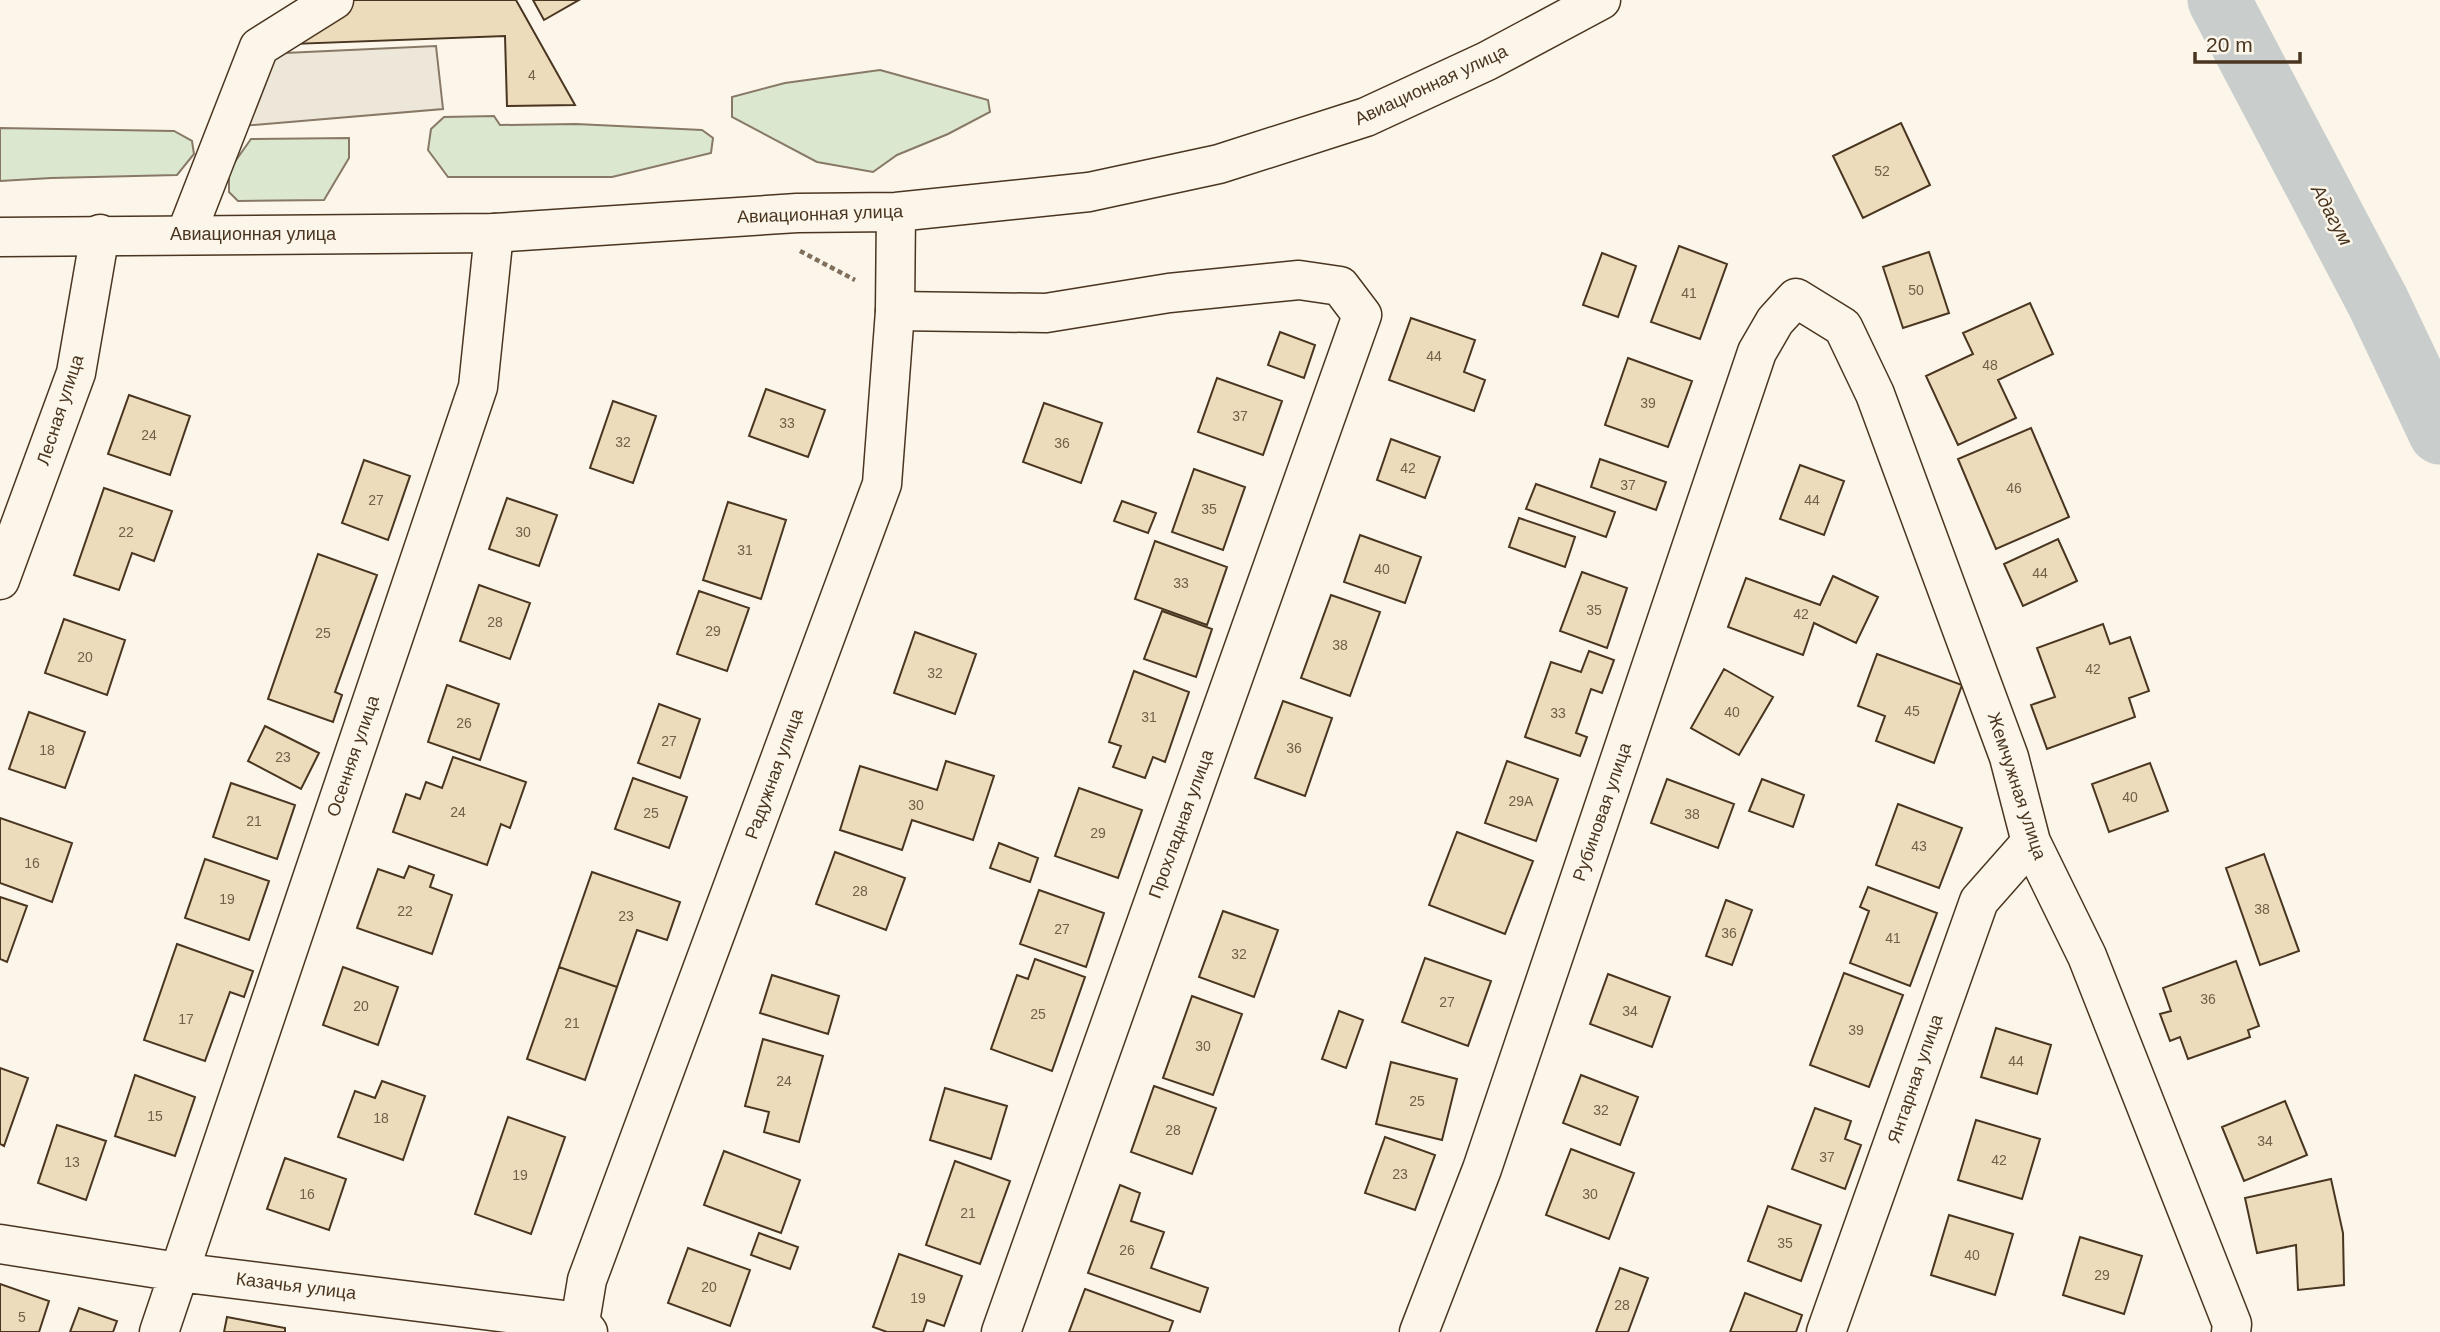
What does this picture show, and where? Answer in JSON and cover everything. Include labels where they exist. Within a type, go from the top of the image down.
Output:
[{"type":"street","points":[[186,234],[259,47],[334,0]]},
{"type":"street","name":"Авиационная улица","points":[[0,237],[100,234],[494,233],[797,214],[896,212],[1089,192],[1219,164],[1366,117],[1487,61],[1601,0]]},
{"type":"street","name":"Радужная улица","points":[[581,1328],[587,1280],[881,484],[895,311],[896,212]]},
{"type":"street","name":"Осенняя улица","points":[[159,1332],[478,387],[494,233]]},
{"type":"street","name":"Лесная улица","points":[[0,580],[76,373],[100,234]]},
{"type":"street","name":"Прохладная улица","points":[[895,311],[1046,313],[1170,293],[1300,280],[1339,286],[1362,315],[1001,1332]]},
{"type":"street","name":"Жемчужная улица","points":[[1796,298],[1843,327],[1875,394],[2009,757],[2031,842],[2087,956],[2232,1324],[2231,1332]]},
{"type":"street","name":"Рубиновая улица","points":[[1419,1332],[1482,1170],[1757,352],[1775,321],[1796,298]]},
{"type":"street","name":"Янтарная улица","points":[[1826,1332],[1979,901],[2031,842]]},
{"type":"street","name":"Казачья улица","points":[[0,1244],[178,1272],[581,1328]]},
{"type":"path","points":[[796,248],[855,280]]},
{"type":"green space","points":[[880,70],[988,100],[990,112],[948,134],[897,155],[873,172],[817,162],[732,117],[732,97],[785,83]]},
{"type":"green space","points":[[494,116],[500,125],[576,124],[702,130],[713,138],[711,153],[612,177],[448,177],[428,150],[431,129],[444,117]]},
{"type":"green space","points":[[0,128],[174,131],[192,141],[194,154],[177,175],[0,181]]},
{"type":"green space","points":[[349,138],[349,158],[324,200],[238,201],[229,192],[229,170],[251,139]]},
{"type":"shaded area","points":[[436,46],[443,109],[242,126],[263,54]]},
{"type":"building","points":[[346,0],[516,0],[575,105],[507,106],[505,36],[293,44]]},
{"type":"building","points":[[533,0],[579,0],[544,20]]},
{"type":"building","points":[[1901,123],[1930,185],[1863,218],[1833,156]]},
{"type":"building","points":[[1679,246],[1727,264],[1700,339],[1651,322]]},
{"type":"building","points":[[1929,252],[1949,313],[1903,328],[1883,267]]},
{"type":"building","points":[[1602,253],[1636,266],[1618,317],[1583,305]]},
{"type":"building","points":[[2030,303],[2053,354],[1998,380],[2016,418],[1958,445],[1926,376],[1973,354],[1963,333]]},
{"type":"building","points":[[1411,318],[1475,340],[1464,372],[1485,380],[1474,411],[1389,380]]},
{"type":"building","points":[[1280,332],[1315,345],[1304,378],[1268,365]]},
{"type":"building","points":[[1628,358],[1692,381],[1668,447],[1605,425]]},
{"type":"building","points":[[1217,378],[1282,401],[1263,455],[1198,432]]},
{"type":"building","points":[[766,389],[825,410],[808,457],[749,436]]},
{"type":"building","points":[[129,395],[190,416],[170,475],[108,454]]},
{"type":"building","points":[[613,401],[656,416],[633,483],[590,468]]},
{"type":"building","points":[[1044,403],[1102,423],[1081,483],[1023,462]]},
{"type":"building","points":[[2031,428],[2069,517],[1996,549],[1958,459]]},
{"type":"building","points":[[1391,439],[1440,457],[1425,498],[1377,480]]},
{"type":"building","points":[[1600,459],[1666,482],[1656,510],[1591,487]]},
{"type":"building","points":[[364,460],[410,476],[388,540],[342,523]]},
{"type":"building","points":[[1800,465],[1844,481],[1824,535],[1780,519]]},
{"type":"building","points":[[1194,469],[1245,487],[1223,550],[1172,532]]},
{"type":"building","points":[[1536,484],[1615,512],[1606,537],[1526,509]]},
{"type":"building","points":[[104,488],[172,511],[154,561],[132,553],[119,590],[74,575]]},
{"type":"building","points":[[507,498],[557,515],[539,566],[489,549]]},
{"type":"building","points":[[1122,501],[1156,513],[1148,533],[1114,521]]},
{"type":"building","points":[[728,502],[786,520],[761,599],[703,580]]},
{"type":"building","points":[[1519,518],[1575,537],[1565,567],[1509,547]]},
{"type":"building","points":[[1360,535],[1421,557],[1405,603],[1344,582]]},
{"type":"building","points":[[2058,539],[2077,581],[2023,606],[2004,564]]},
{"type":"building","points":[[1155,541],[1227,567],[1207,625],[1135,599]]},
{"type":"building","points":[[318,554],[377,575],[335,692],[342,695],[333,722],[268,699]]},
{"type":"building","points":[[1582,572],[1627,588],[1607,648],[1560,631]]},
{"type":"building","points":[[1833,576],[1878,597],[1856,643],[1814,623],[1803,655],[1728,627],[1746,578],[1820,605]]},
{"type":"building","points":[[479,585],[530,603],[510,659],[460,641]]},
{"type":"building","points":[[699,591],[749,608],[727,671],[677,654]]},
{"type":"building","points":[[1331,595],[1380,612],[1350,696],[1301,678]]},
{"type":"building","points":[[1162,611],[1212,629],[1196,677],[1144,659]]},
{"type":"building","points":[[64,619],[125,640],[107,695],[45,673]]},
{"type":"building","points":[[2103,624],[2110,644],[2130,637],[2149,691],[2129,698],[2135,717],[2047,749],[2031,705],[2055,697],[2037,648]]},
{"type":"building","points":[[915,632],[976,654],[955,714],[894,693]]},
{"type":"building","points":[[1589,651],[1614,660],[1602,693],[1591,689],[1576,733],[1587,737],[1580,756],[1525,737],[1551,662],[1581,672]]},
{"type":"building","points":[[1877,654],[1962,685],[1934,763],[1876,741],[1885,716],[1858,706]]},
{"type":"building","points":[[1724,669],[1773,697],[1739,755],[1691,728]]},
{"type":"building","points":[[1134,671],[1189,692],[1165,762],[1153,757],[1145,778],[1113,767],[1121,746],[1109,742]]},
{"type":"building","points":[[447,685],[499,704],[480,760],[428,742]]},
{"type":"building","points":[[1283,701],[1332,718],[1305,796],[1255,778]]},
{"type":"building","points":[[659,704],[700,719],[680,778],[638,763]]},
{"type":"building","points":[[29,712],[85,732],[65,788],[9,769]]},
{"type":"building","points":[[265,726],[319,753],[301,789],[248,761]]},
{"type":"building","points":[[453,757],[526,782],[510,828],[501,824],[487,865],[393,832],[406,794],[420,799],[426,782],[442,788]]},
{"type":"building","points":[[946,761],[994,776],[973,840],[912,820],[902,850],[840,830],[860,766],[937,790]]},
{"type":"building","points":[[1507,761],[1558,779],[1536,841],[1485,823]]},
{"type":"building","points":[[2150,763],[2168,811],[2109,832],[2092,784]]},
{"type":"building","points":[[633,778],[687,797],[669,848],[615,829]]},
{"type":"building","points":[[1667,779],[1734,804],[1718,848],[1651,823]]},
{"type":"building","points":[[1762,779],[1804,795],[1793,827],[1749,811]]},
{"type":"building","points":[[231,783],[295,805],[277,859],[213,837]]},
{"type":"building","points":[[1079,788],[1142,810],[1118,878],[1055,856]]},
{"type":"building","points":[[1898,804],[1962,828],[1939,888],[1876,865]]},
{"type":"building","points":[[0,818],[72,843],[52,902],[0,883]]},
{"type":"building","points":[[1457,832],[1533,861],[1505,934],[1429,905]]},
{"type":"building","points":[[999,843],[1038,858],[1030,882],[990,868]]},
{"type":"building","points":[[835,852],[905,878],[886,930],[816,904]]},
{"type":"building","points":[[2264,854],[2299,951],[2260,965],[2226,868]]},
{"type":"building","points":[[205,859],[269,881],[249,940],[185,918]]},
{"type":"building","points":[[409,866],[434,875],[430,887],[452,895],[432,954],[357,928],[378,869],[404,878]]},
{"type":"building","points":[[592,872],[680,902],[667,940],[637,930],[617,987],[559,967]]},
{"type":"building","points":[[1868,887],[1937,913],[1910,986],[1850,963],[1869,911],[1860,907]]},
{"type":"building","points":[[1039,890],[1104,913],[1086,967],[1020,944]]},
{"type":"building","points":[[0,897],[27,906],[7,962],[0,959]]},
{"type":"building","points":[[1726,900],[1752,910],[1732,965],[1706,956]]},
{"type":"building","points":[[1223,911],[1278,930],[1254,997],[1199,977]]},
{"type":"building","points":[[177,944],[253,971],[244,997],[230,992],[205,1061],[144,1040]]},
{"type":"building","points":[[1425,958],[1491,981],[1468,1046],[1402,1022]]},
{"type":"building","points":[[1035,959],[1085,977],[1052,1071],[991,1049],[1017,975],[1028,979]]},
{"type":"building","points":[[2236,961],[2259,1026],[2248,1030],[2250,1037],[2188,1059],[2180,1037],[2170,1041],[2160,1014],[2171,1011],[2163,988]]},
{"type":"building","points":[[343,967],[398,987],[378,1045],[323,1025]]},
{"type":"building","points":[[559,967],[617,987],[585,1080],[527,1059]]},
{"type":"building","points":[[1844,973],[1903,995],[1869,1087],[1810,1065]]},
{"type":"building","points":[[1608,974],[1670,997],[1652,1047],[1590,1024]]},
{"type":"building","points":[[772,975],[839,996],[828,1034],[760,1013]]},
{"type":"building","points":[[1192,996],[1242,1014],[1213,1095],[1163,1078]]},
{"type":"building","points":[[1339,1011],[1363,1020],[1346,1068],[1322,1059]]},
{"type":"building","points":[[1996,1028],[2051,1045],[2037,1094],[1981,1077]]},
{"type":"building","points":[[763,1039],[823,1056],[799,1142],[764,1132],[769,1112],[745,1106]]},
{"type":"building","points":[[1391,1062],[1457,1079],[1442,1140],[1376,1124]]},
{"type":"building","points":[[0,1068],[28,1078],[4,1146],[0,1144]]},
{"type":"building","points":[[135,1075],[195,1097],[175,1156],[115,1136]]},
{"type":"building","points":[[1581,1075],[1638,1097],[1620,1145],[1563,1123]]},
{"type":"building","points":[[382,1081],[425,1096],[403,1160],[338,1137],[355,1091],[375,1098]]},
{"type":"building","points":[[1154,1086],[1216,1108],[1192,1174],[1131,1152]]},
{"type":"building","points":[[945,1088],[1007,1106],[991,1159],[930,1140]]},
{"type":"building","points":[[2285,1101],[2307,1155],[2244,1181],[2222,1127]]},
{"type":"building","points":[[1815,1108],[1851,1121],[1845,1139],[1861,1145],[1845,1189],[1792,1169]]},
{"type":"building","points":[[508,1117],[565,1137],[531,1234],[475,1214]]},
{"type":"building","points":[[1976,1120],[2040,1139],[2022,1199],[1958,1180]]},
{"type":"building","points":[[57,1125],[106,1141],[86,1200],[38,1183]]},
{"type":"building","points":[[1385,1137],[1435,1155],[1415,1210],[1365,1193]]},
{"type":"building","points":[[1571,1149],[1634,1173],[1609,1239],[1546,1215]]},
{"type":"building","points":[[724,1151],[800,1180],[781,1233],[704,1205]]},
{"type":"building","points":[[285,1158],[346,1179],[329,1230],[267,1209]]},
{"type":"building","points":[[955,1161],[1010,1181],[980,1264],[926,1245]]},
{"type":"building","points":[[2331,1179],[2343,1233],[2344,1285],[2298,1290],[2296,1245],[2257,1253],[2245,1198]]},
{"type":"building","points":[[1120,1185],[1140,1193],[1131,1221],[1164,1232],[1151,1268],[1208,1288],[1200,1312],[1088,1273]]},
{"type":"building","points":[[1768,1206],[1821,1225],[1801,1281],[1748,1261]]},
{"type":"building","points":[[1949,1215],[2013,1234],[1995,1295],[1931,1275]]},
{"type":"building","points":[[759,1233],[798,1247],[790,1269],[751,1255]]},
{"type":"building","points":[[2080,1237],[2142,1256],[2124,1314],[2063,1295]]},
{"type":"building","points":[[688,1248],[750,1270],[730,1326],[668,1303]]},
{"type":"building","points":[[899,1254],[962,1276],[944,1326],[927,1320],[923,1332],[887,1332],[873,1327]]},
{"type":"building","points":[[1620,1268],[1648,1278],[1628,1332],[1596,1332]]},
{"type":"building","points":[[0,1284],[49,1301],[39,1332],[0,1332]]},
{"type":"building","points":[[1085,1289],[1173,1321],[1169,1332],[1069,1332]]},
{"type":"building","points":[[1745,1293],[1802,1315],[1796,1332],[1730,1332]]},
{"type":"building","points":[[79,1308],[117,1321],[113,1332],[70,1332]]},
{"type":"building","points":[[227,1317],[285,1328],[285,1332],[224,1332]]},
{"type":"waterway","name":"Адагум","points":[[2219,0],[2378,302],[2440,433]]}]
